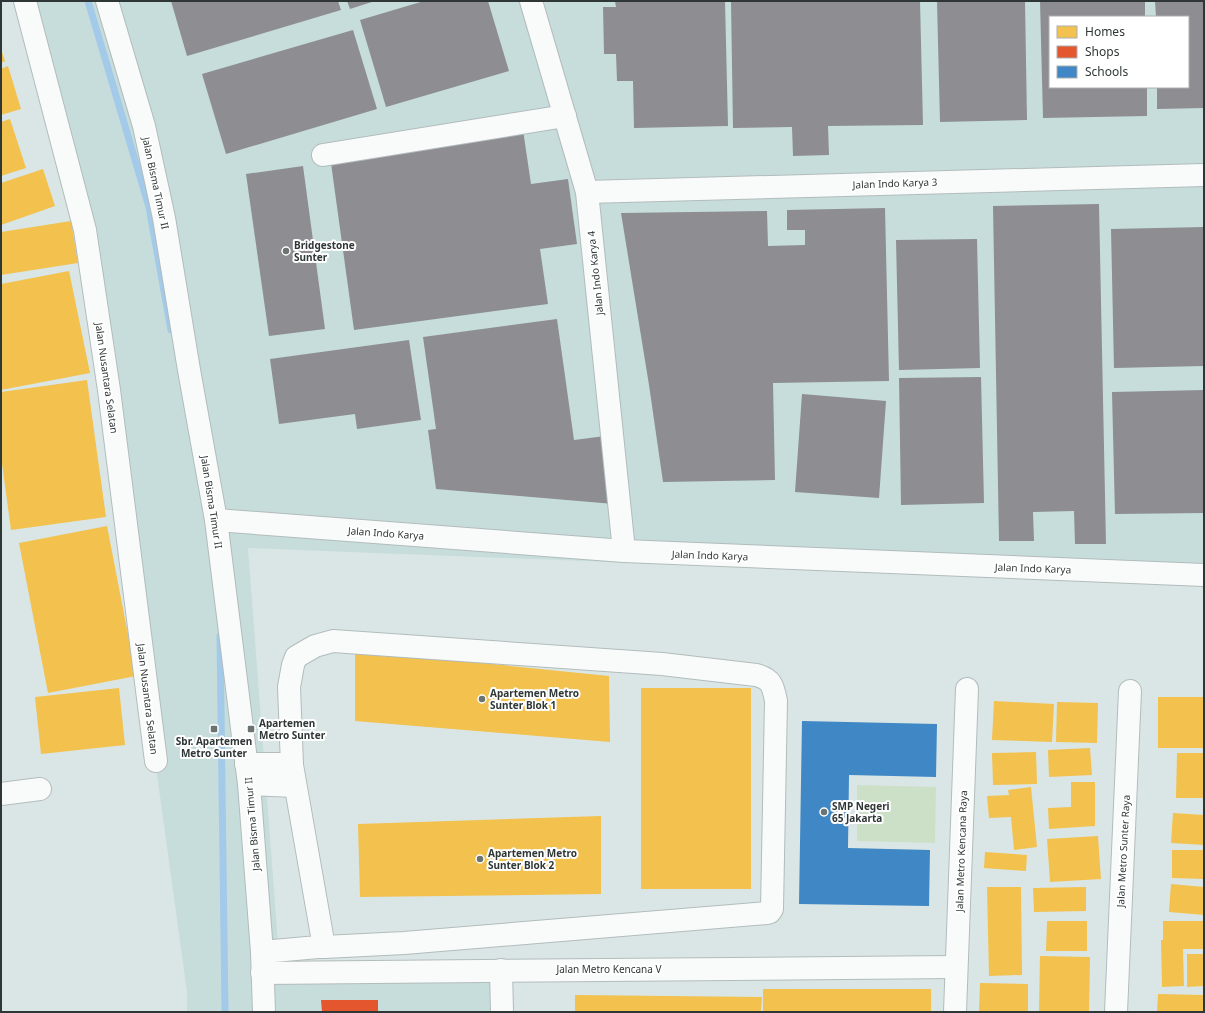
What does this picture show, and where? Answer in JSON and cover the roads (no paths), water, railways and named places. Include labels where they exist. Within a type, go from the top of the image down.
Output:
[{"type":"street","name":"Jalan Nusantara Selatan","points":[[25,1],[85,230],[109,390],[156,761]]},
{"type":"street","name":"Jalan Bisma Timur II","points":[[107,1],[144,126],[164,218],[216,520],[247,774],[262,952],[264,1012]]},
{"type":"street","name":"Jalan Indo Karya 4","points":[[531,1],[587,192],[624,551]]},
{"type":"street","points":[[322,155],[565,116]]},
{"type":"street","name":"Jalan Indo Karya 3","points":[[587,192],[1204,175]]},
{"type":"street","name":"Jalan Indo Karya","points":[[216,520],[624,551],[1204,575]]},
{"type":"street","points":[[262,952],[404,943],[770,912],[772,909],[776,701],[769,681],[764,677],[756,675],[662,664],[333,641],[315,646],[296,657],[289,687],[293,776],[324,947]]},
{"type":"street","name":"Jalan Metro Kencana Raya","points":[[955,1012],[967,689]]},
{"type":"street","name":"Jalan Metro Sunter Raya","points":[[1116,1012],[1130,691]]},
{"type":"street","points":[[247,774],[278,764],[293,776]]},
{"type":"street","points":[[1,794],[40,789]]},
{"type":"street","name":"Jalan Metro Kencana V","points":[[262,973],[956,967]]},
{"type":"street","points":[[501,970],[502,1012]]},
{"type":"waterway","points":[[88,1],[149,207],[171,330]]},
{"type":"waterway","points":[[220,636],[225,1012]]},
{"type":"place","name":"Bridgestone Sunter","points":[[286,251]]},
{"type":"place","name":"Apartemen Metro Sunter Blok 1","points":[[482,699]]},
{"type":"place","name":"Sbr. Apartemen Metro Sunter","points":[[214,729]]},
{"type":"place","name":"Apartemen Metro Sunter","points":[[251,729]]},
{"type":"place","name":"SMP Negeri 65 Jakarta","points":[[824,812]]},
{"type":"place","name":"Apartemen Metro Sunter Blok 2","points":[[480,859]]}]
